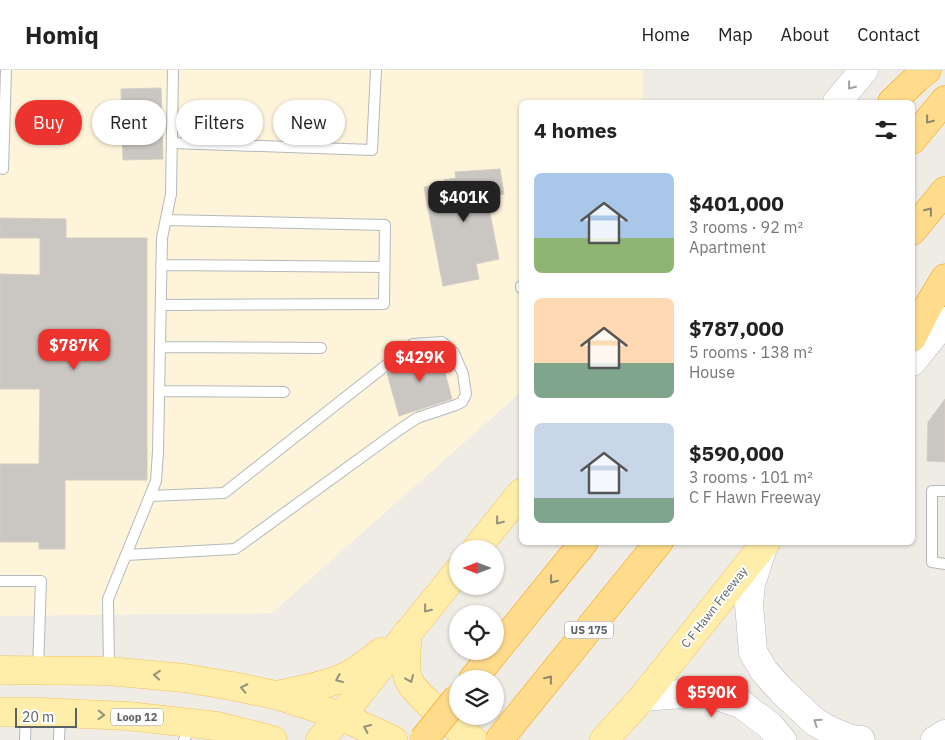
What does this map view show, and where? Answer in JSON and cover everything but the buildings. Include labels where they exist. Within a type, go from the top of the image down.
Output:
[{"type":"highway","points":[[894,100],[927,70]]},
{"type":"highway","points":[[915,136],[945,100]]},
{"type":"highway","points":[[915,227],[945,191]]},
{"type":"highway","points":[[915,332],[945,278]]},
{"type":"highway","points":[[480,670],[582,545]]},
{"type":"highway","name":"US 175","points":[[499,740],[657,545]]},
{"type":"highway","points":[[423,740],[449,708]]},
{"type":"main road","points":[[840,100],[864,70]]},
{"type":"main road","points":[[915,358],[945,321]]},
{"type":"main road","points":[[483,540],[519,496]]},
{"type":"main road","name":"C F Hawn Freeway","points":[[604,740],[643,697],[763,545]]},
{"type":"main road","points":[[764,545],[750,591],[749,604],[753,652],[764,671],[815,722],[852,739],[861,740]]},
{"type":"main road","points":[[320,740],[449,582]]},
{"type":"main road","points":[[276,695],[323,684],[343,677],[363,666],[408,632]]},
{"type":"main road","points":[[408,632],[406,669],[408,681],[419,695],[473,740]]},
{"type":"main road","points":[[0,670],[109,671],[184,678],[232,686],[276,695],[341,716],[393,740]]},
{"type":"main road","points":[[31,712],[38,670]]},
{"type":"main road","points":[[621,740],[643,697],[694,693],[720,697],[741,704],[770,726],[782,740]]},
{"type":"main road","name":"Loop 12","points":[[31,712],[128,716],[205,732],[273,740]]},
{"type":"main road","points":[[935,740],[945,734]]},
{"type":"lane","points":[[3,169],[6,70]]},
{"type":"lane","points":[[109,671],[108,599],[156,481],[162,238],[171,194],[173,70]]},
{"type":"lane","points":[[172,143],[372,150],[376,70]]},
{"type":"lane","points":[[161,305],[384,304],[385,225],[166,220]]},
{"type":"lane","points":[[161,265],[384,267]]},
{"type":"lane","points":[[126,555],[236,549],[398,430],[417,418],[462,402],[466,394],[463,374],[454,353],[442,342],[413,344],[224,493],[150,496]]},
{"type":"lane","points":[[160,347],[321,348]]},
{"type":"lane","points":[[159,391],[284,392]]},
{"type":"lane","points":[[945,491],[932,490],[932,562],[945,564]]},
{"type":"lane","points":[[0,581],[41,581],[38,670]]},
{"type":"lane","points":[[25,740],[31,712]]},
{"type":"lane","points":[[31,712],[59,740]]},
{"type":"shaded area","points":[[0,70],[643,70],[643,100],[519,100],[519,394],[272,613],[0,616]]}]
